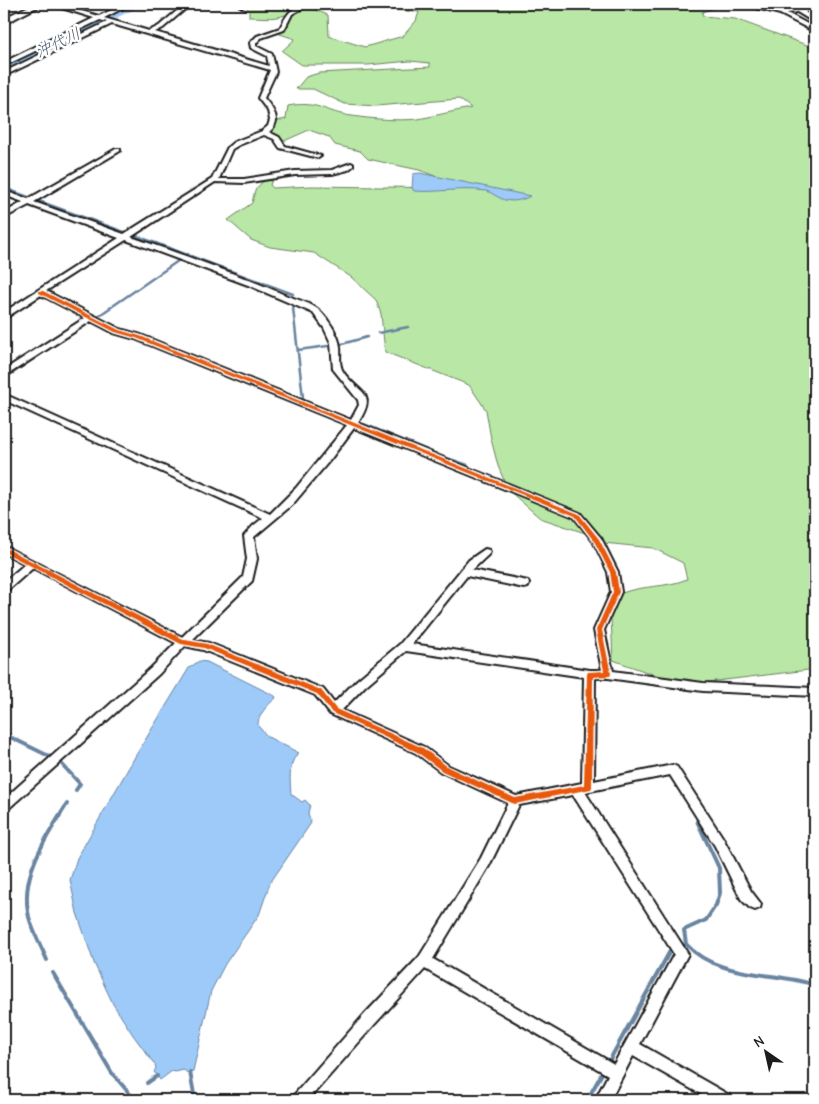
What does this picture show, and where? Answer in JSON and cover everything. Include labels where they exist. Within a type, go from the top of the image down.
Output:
[{"type":"main road","points":[[4,20],[39,4]]},
{"type":"street","points":[[52,4],[273,68]]},
{"type":"street","points":[[4,64],[128,4]]},
{"type":"street","points":[[151,32],[161,27],[188,4]]},
{"type":"street","points":[[4,316],[214,180],[219,174],[228,150],[232,146],[265,133],[271,127],[273,121],[267,104],[261,98],[273,68],[270,55],[257,50],[252,44],[259,37],[282,29],[290,13],[307,4]]},
{"type":"street","points":[[743,4],[782,13],[815,30]]},
{"type":"street","points":[[782,13],[812,10],[814,4]]},
{"type":"street","points":[[798,11],[815,21]]},
{"type":"street","points":[[4,74],[112,21]]},
{"type":"street","points":[[265,133],[277,138],[282,147],[318,156]]},
{"type":"street","points":[[4,216],[118,150]]},
{"type":"street","points":[[214,180],[237,181],[276,178],[293,174],[340,170],[351,165]]},
{"type":"street","points":[[4,193],[251,283],[316,311],[323,318],[336,344],[335,360],[337,371],[362,398],[363,405],[354,425],[280,510],[253,530],[249,536],[252,559],[248,578],[155,672],[4,806]]},
{"type":"street","points":[[41,292],[117,331],[138,337],[578,515],[597,540],[613,572],[616,592],[599,630],[608,674]]},
{"type":"street","points":[[4,374],[90,318]]},
{"type":"street","points":[[4,397],[269,517]]},
{"type":"street","points":[[4,549],[183,642],[205,646],[319,692],[334,711],[420,750],[445,769],[515,802],[672,770],[719,842],[746,895],[755,904]]},
{"type":"street","points":[[334,711],[360,682],[404,648],[473,562],[485,552]]},
{"type":"street","points":[[4,587],[32,564]]},
{"type":"street","points":[[465,572],[524,584]]},
{"type":"street","points":[[404,648],[590,674],[608,674],[703,687],[815,692]]},
{"type":"street","points":[[590,674],[582,788],[681,954],[602,1100]]},
{"type":"street","points":[[299,1100],[369,1020],[424,962],[485,862],[515,802]]},
{"type":"street","points":[[424,962],[617,1073]]},
{"type":"street","points":[[631,1047],[724,1100]]},
{"type":"green space","points":[[295,4],[297,9],[278,17],[249,17],[249,11],[245,5]]},
{"type":"green space","points":[[309,4],[316,4],[311,8],[328,15],[329,36],[365,47],[403,36],[416,21],[419,12],[395,10],[403,4],[727,4],[702,12],[703,16],[735,19],[815,48],[815,672],[808,670],[683,685],[613,660],[611,617],[622,593],[630,590],[671,584],[687,579],[683,563],[653,548],[603,543],[585,533],[540,518],[508,490],[498,466],[486,410],[469,385],[385,352],[381,314],[376,300],[351,277],[314,253],[270,247],[251,240],[228,220],[252,203],[255,190],[264,180],[272,180],[270,185],[273,188],[312,186],[452,188],[451,182],[419,170],[368,159],[360,151],[335,145],[329,137],[309,130],[284,141],[268,132],[276,121],[286,119],[288,106],[315,106],[352,116],[393,120],[418,119],[471,108],[459,99],[376,106],[345,104],[313,89],[296,89],[306,77],[319,73],[430,67],[430,63],[410,61],[368,65],[302,65],[282,51],[295,39],[277,33],[286,28],[292,13]]},
{"type":"water","points":[[420,173],[530,196],[511,201],[477,190],[414,191],[412,188],[413,174]]},
{"type":"water","points":[[199,661],[207,662],[275,696],[276,698],[261,714],[258,726],[268,737],[299,753],[291,766],[291,794],[302,802],[305,800],[310,805],[308,813],[311,823],[270,883],[259,915],[225,964],[211,991],[193,1071],[187,1073],[184,1070],[172,1071],[160,1080],[154,1072],[155,1065],[113,1004],[94,963],[77,913],[70,880],[77,858],[136,755],[189,668]]},
{"type":"waterway","name":"沖代川","points":[[4,69],[140,4]]},
{"type":"waterway","points":[[4,188],[31,198]]},
{"type":"waterway","points":[[36,200],[127,233]]},
{"type":"waterway","points":[[134,235],[187,255]]},
{"type":"waterway","points":[[94,319],[187,255]]},
{"type":"waterway","points":[[187,255],[293,294]]},
{"type":"waterway","points":[[293,308],[303,398],[306,402],[349,419]]},
{"type":"waterway","points":[[378,333],[408,327]]},
{"type":"waterway","points":[[4,379],[72,333]]},
{"type":"waterway","points":[[342,344],[367,337]]},
{"type":"waterway","points":[[298,350],[328,346]]},
{"type":"waterway","points":[[363,424],[436,454]]},
{"type":"waterway","points":[[446,458],[467,465]]},
{"type":"waterway","points":[[4,730],[10,737],[59,761],[80,784],[76,790]]},
{"type":"waterway","points":[[47,960],[29,917],[28,886],[36,857],[67,804]]},
{"type":"waterway","points":[[686,944],[684,930],[706,920],[716,905],[720,893],[719,868],[697,821]]},
{"type":"waterway","points":[[608,1063],[670,951],[686,944]]},
{"type":"waterway","points":[[686,944],[699,955],[729,969],[815,985]]},
{"type":"waterway","points":[[53,973],[112,1073],[135,1100]]},
{"type":"waterway","points":[[587,1100],[605,1068]]},
{"type":"waterway","points":[[190,1072],[195,1100]]},
{"type":"waterway","points":[[147,1083],[157,1076]]},
{"type":"cycle path","points":[[4,549],[183,642],[205,646],[319,692],[334,711],[420,750],[445,769],[515,801],[588,787],[590,674],[608,674],[599,630],[616,592],[613,572],[597,540],[577,515],[138,337],[117,331],[41,292]]}]
